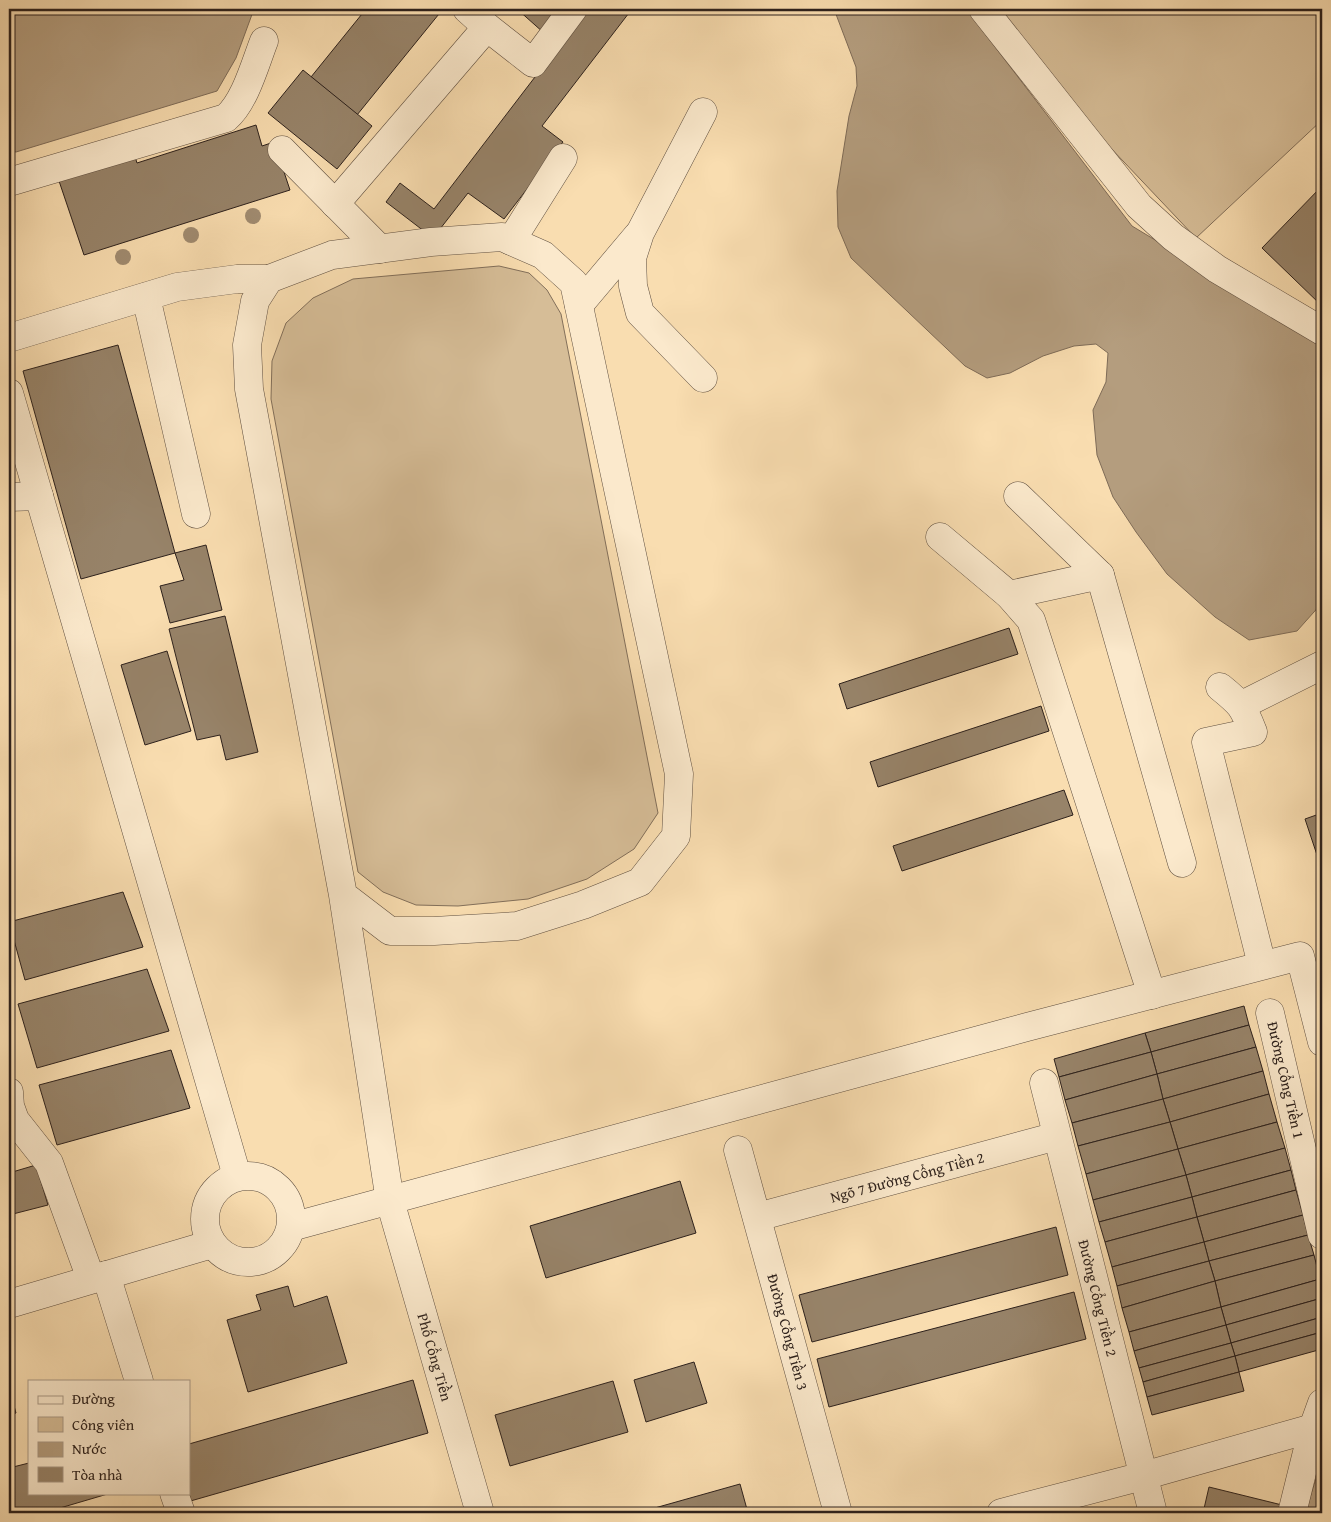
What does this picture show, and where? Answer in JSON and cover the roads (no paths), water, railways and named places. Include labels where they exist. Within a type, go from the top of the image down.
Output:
[{"type":"street","points":[[335,204],[477,18],[533,63],[573,9]]},
{"type":"street","points":[[982,9],[1139,206],[1173,237],[1217,269],[1322,331]]},
{"type":"street","points":[[9,182],[226,118],[234,112],[243,94],[264,41]]},
{"type":"street","points":[[703,112],[640,233],[632,258],[633,286],[640,313],[703,378]]},
{"type":"street","points":[[282,150],[380,249]]},
{"type":"street","points":[[511,241],[563,158]]},
{"type":"street","points":[[579,304],[640,233]]},
{"type":"street","points":[[9,338],[177,288],[237,279],[269,279],[332,255],[431,242],[502,237],[543,255],[574,283],[679,774],[676,836],[640,882],[583,905],[517,926],[434,931],[390,931],[343,895]]},
{"type":"street","name":"Phố Cổng Tiền","points":[[269,279],[254,302],[247,346],[249,390],[343,895],[390,1200],[480,1513]]},
{"type":"street","points":[[146,297],[196,514]]},
{"type":"street","points":[[9,393],[237,1176]]},
{"type":"street","points":[[9,497],[39,496]]},
{"type":"street","points":[[1018,496],[1100,575],[1182,862]]},
{"type":"street","points":[[940,538],[1010,595],[1031,620],[1152,994]]},
{"type":"street","points":[[1010,595],[1100,575]]},
{"type":"street","points":[[1244,709],[1250,701],[1322,667]]},
{"type":"street","points":[[1220,687],[1244,709],[1253,732],[1206,742],[1262,965]]},
{"type":"street","points":[[292,1228],[1152,994],[1300,956],[1322,1042]]},
{"type":"street","name":"Đường Cổng Tiền 1","points":[[1270,1013],[1322,1235]]},
{"type":"street","name":"Đường Cổng Tiền 2","points":[[1044,1083],[1153,1513]]},
{"type":"street","points":[[9,1092],[12,1121],[49,1163],[99,1277],[139,1380]]},
{"type":"street","name":"Ngõ 7 Đường Cổng Tiền 2","points":[[757,1217],[1057,1136]]},
{"type":"street","name":"Đường Cổng Tiền 3","points":[[738,1150],[838,1513]]},
{"type":"street","points":[[237,1176],[260,1176],[274,1183],[285,1194],[291,1207],[292,1228],[280,1250],[267,1258],[252,1262],[237,1261],[223,1254],[212,1244],[205,1228],[205,1212],[212,1193],[224,1182],[237,1176]]},
{"type":"street","points":[[9,1304],[212,1244]]},
{"type":"street","points":[[1292,1513],[1313,1428],[1322,1403]]},
{"type":"street","points":[[1001,1513],[1143,1476],[1313,1428]]},
{"type":"street","points":[[174,1494],[181,1513]]},
{"type":"water","points":[[9,9],[254,9],[236,58],[217,91],[16,152],[9,151]]},
{"type":"water","points":[[834,9],[966,9],[1132,226],[1322,341],[1322,603],[1297,631],[1249,640],[1215,617],[1167,574],[1136,532],[1113,497],[1097,455],[1093,410],[1106,382],[1108,353],[1096,344],[1074,346],[1043,356],[1010,373],[987,378],[965,366],[851,258],[838,227],[837,191],[849,116],[857,86],[856,67]]},
{"type":"water","points":[[1322,1460],[1322,1513],[1305,1513]]}]
